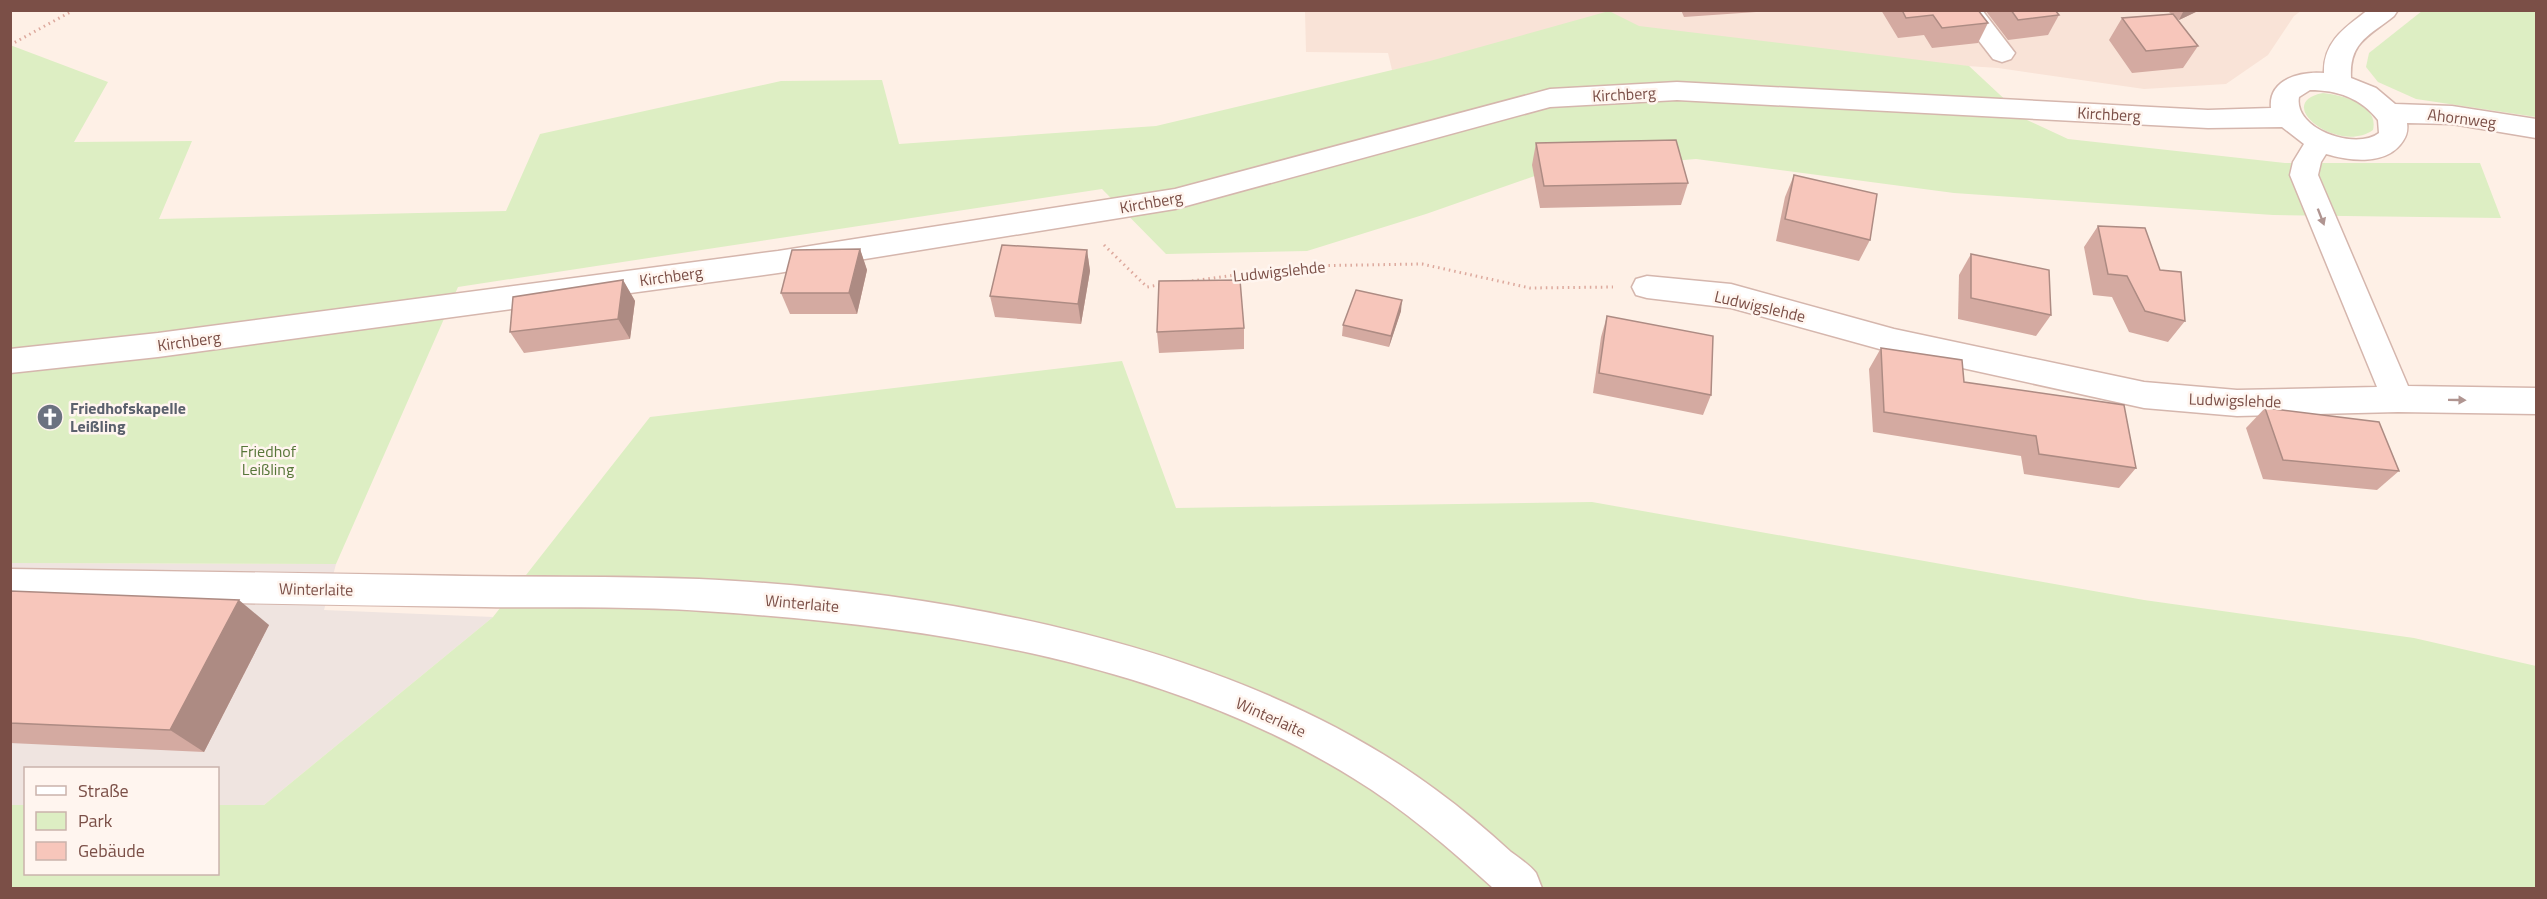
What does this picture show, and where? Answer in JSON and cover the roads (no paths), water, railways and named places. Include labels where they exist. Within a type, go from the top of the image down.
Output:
[{"type":"street","points":[[1968,10],[2002,53]]},
{"type":"street","points":[[2338,84],[2337,65],[2344,42],[2385,10]]},
{"type":"street","points":[[2307,81],[2338,84],[2367,95],[2388,113],[2392,120],[2394,133],[2387,143],[2373,149],[2353,150],[2320,141],[2302,130],[2289,117],[2283,103],[2284,97],[2292,87],[2307,81]]},
{"type":"street","name":"Kirchberg","points":[[10,361],[170,344],[778,262],[1175,200],[1550,98],[1677,91],[2208,119],[2289,117]]},
{"type":"street","name":"Ahornweg","points":[[2388,113],[2452,115],[2536,128]]},
{"type":"street","points":[[2320,141],[2307,162],[2304,174],[2337,258],[2398,399]]},
{"type":"street","name":"Ludwigslehde","points":[[1647,287],[1731,296],[1894,341],[2144,395],[2237,403],[2398,399],[2536,401]]},
{"type":"street","name":"Winterlaite","points":[[10,584],[699,595],[805,602],[897,612],[981,628],[1120,660],[1244,704],[1310,734],[1363,763],[1413,796],[1468,838],[1522,888]]},
{"type":"place","name":"Friedhofskapelle Leißling","points":[[50,417]]},
{"type":"park label","name":"Friedhof Leißling","points":[[268,460]]}]
